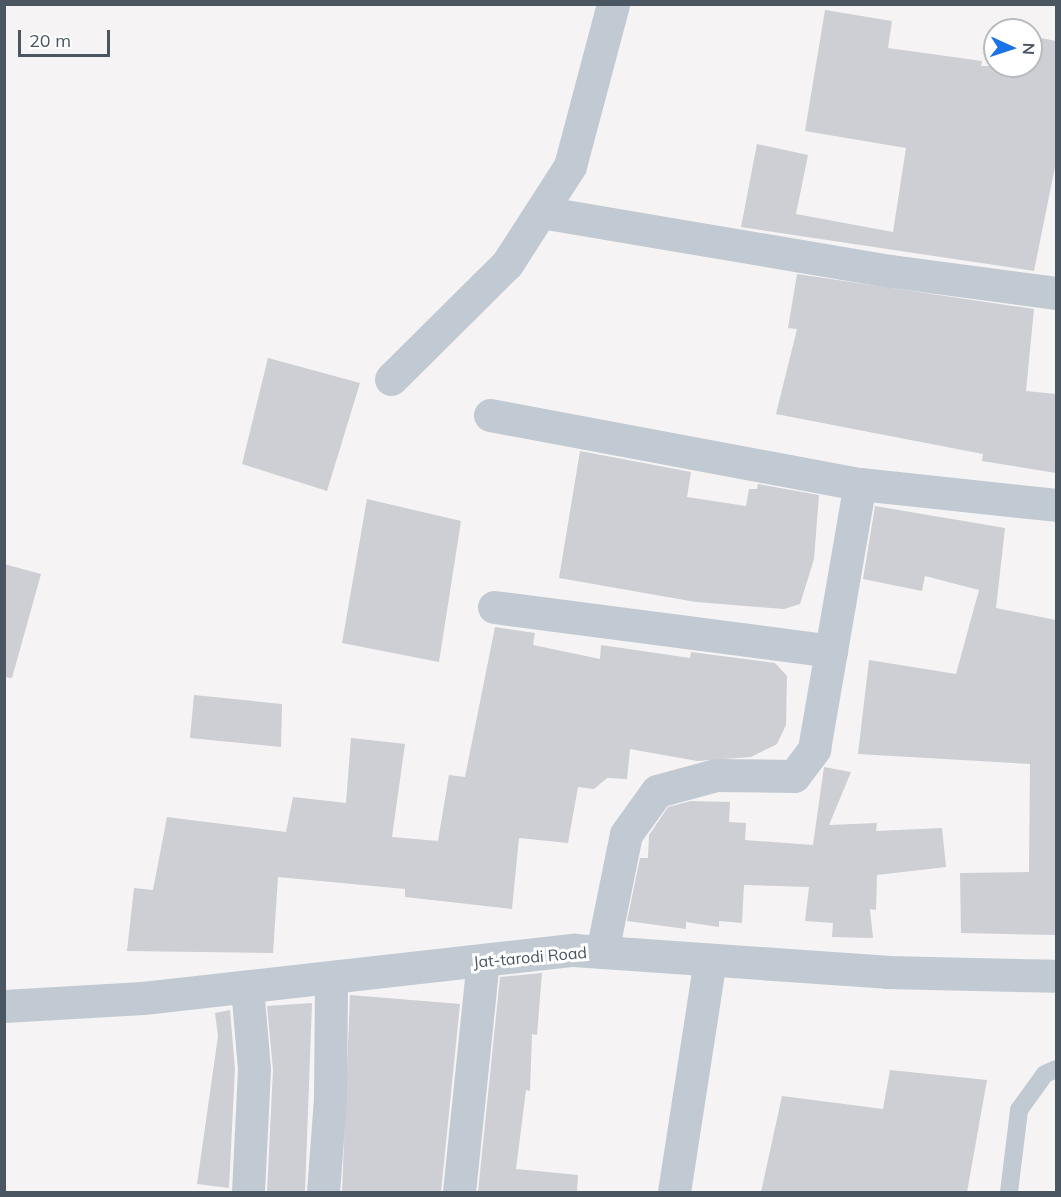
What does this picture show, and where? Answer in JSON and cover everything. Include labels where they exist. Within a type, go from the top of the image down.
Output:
[{"type":"street","points":[[391,379],[507,264],[570,166],[613,4]]},
{"type":"street","points":[[541,212],[891,271],[1056,293]]},
{"type":"street","points":[[490,415],[860,484],[1056,505]]},
{"type":"street","points":[[602,952],[626,834],[657,791],[716,775],[795,776],[814,749],[860,484]]},
{"type":"street","points":[[494,607],[831,651]]},
{"type":"street","name":"Jat-tarodi Road","points":[[4,1006],[247,987],[574,950],[886,972],[1056,976]]},
{"type":"street","points":[[459,1192],[483,960]]},
{"type":"street","points":[[674,1192],[710,960]]},
{"type":"street","points":[[323,1192],[330,1099],[331,978]]},
{"type":"street","points":[[247,987],[254,1070],[248,1192]]},
{"type":"lane","points":[[1009,1192],[1019,1110],[1045,1074],[1056,1069]]},
{"type":"building","points":[[825,10],[892,21],[888,48],[982,61],[983,78],[1043,78],[1043,38],[1056,41],[1056,162],[1034,271],[741,227],[757,144],[808,155],[796,214],[893,232],[906,148],[805,131]]},
{"type":"building","points":[[797,274],[1034,309],[1026,391],[1056,394],[1056,473],[982,461],[983,454],[776,414],[797,329],[788,328]]},
{"type":"building","points":[[268,358],[360,383],[327,491],[242,464]]},
{"type":"building","points":[[580,451],[691,472],[687,497],[746,506],[749,489],[757,489],[758,484],[819,495],[814,559],[800,604],[784,609],[696,602],[559,578]]},
{"type":"building","points":[[367,499],[461,521],[439,662],[342,643]]},
{"type":"building","points":[[875,506],[1005,528],[996,608],[1056,620],[1056,935],[961,933],[960,873],[1029,872],[1030,764],[858,754],[869,660],[956,674],[979,590],[925,576],[922,591],[863,579]]},
{"type":"building","points":[[4,564],[41,574],[12,678],[4,677]]},
{"type":"building","points":[[495,627],[535,633],[533,645],[600,659],[601,645],[690,658],[691,652],[775,663],[787,676],[786,725],[777,744],[751,757],[697,761],[630,749],[627,779],[607,778],[594,789],[578,787],[568,843],[519,838],[512,909],[405,897],[405,889],[278,877],[273,953],[127,951],[134,888],[153,890],[167,817],[286,832],[293,797],[346,803],[351,738],[405,744],[392,837],[438,841],[449,775],[465,777]]},
{"type":"building","points":[[194,695],[282,704],[281,747],[190,738]]},
{"type":"building","points":[[824,767],[851,772],[829,825],[877,823],[876,831],[942,828],[946,867],[877,875],[876,910],[870,909],[873,938],[832,937],[833,923],[805,921],[809,887],[744,885],[742,923],[719,921],[719,927],[686,922],[686,929],[627,921],[640,858],[648,858],[649,835],[668,807],[691,801],[730,802],[729,822],[746,823],[745,840],[813,845]]},
{"type":"building","points":[[542,973],[537,1035],[532,1034],[530,1091],[526,1090],[516,1169],[578,1175],[577,1192],[478,1192],[500,977]]},
{"type":"building","points":[[350,995],[460,1004],[441,1192],[342,1192]]},
{"type":"building","points":[[312,1003],[305,1192],[267,1192],[273,1070],[267,1006]]},
{"type":"building","points":[[230,1010],[235,1069],[229,1188],[197,1184],[218,1036],[215,1013]]},
{"type":"building","points":[[890,1070],[987,1080],[967,1192],[761,1192],[782,1096],[883,1109]]}]
